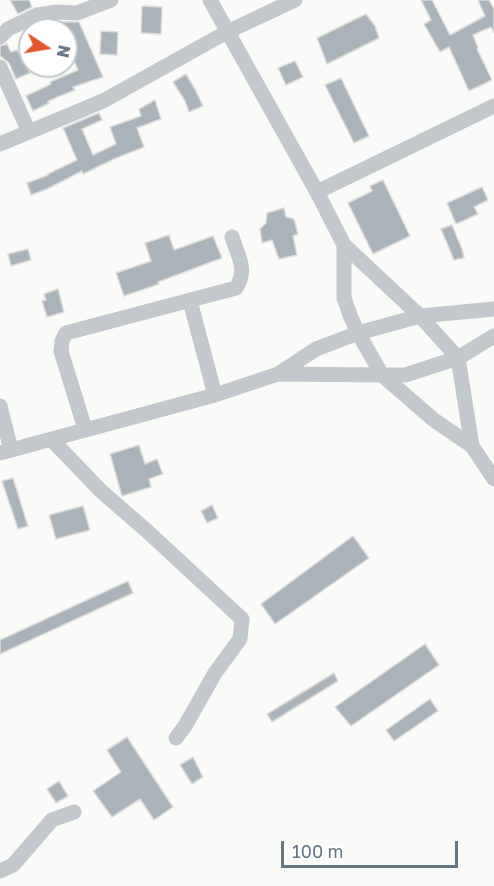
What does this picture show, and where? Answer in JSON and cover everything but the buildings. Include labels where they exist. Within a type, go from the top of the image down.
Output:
[{"type":"street","points":[[0,36],[37,15],[57,12],[77,13],[111,0]]},
{"type":"street","points":[[210,0],[344,244],[420,316],[458,358],[471,446]]},
{"type":"street","points":[[0,144],[103,101],[227,32],[295,0]]},
{"type":"street","points":[[0,67],[29,132]]},
{"type":"street","points":[[317,192],[494,106]]},
{"type":"street","points":[[85,429],[61,351],[66,333],[236,288],[243,272],[232,237]]},
{"type":"street","points":[[344,244],[344,298],[358,333],[382,375],[434,420],[471,446],[494,479]]},
{"type":"street","points":[[190,301],[215,394]]},
{"type":"street","points":[[0,406],[6,452],[215,394],[278,374],[316,349],[358,333],[420,316],[494,309]]},
{"type":"street","points":[[278,374],[405,375],[458,358],[494,336]]},
{"type":"street","points":[[51,439],[102,491],[242,619],[240,639],[215,673],[176,738]]},
{"type":"street","points":[[0,872],[12,865],[52,820],[74,812]]}]
